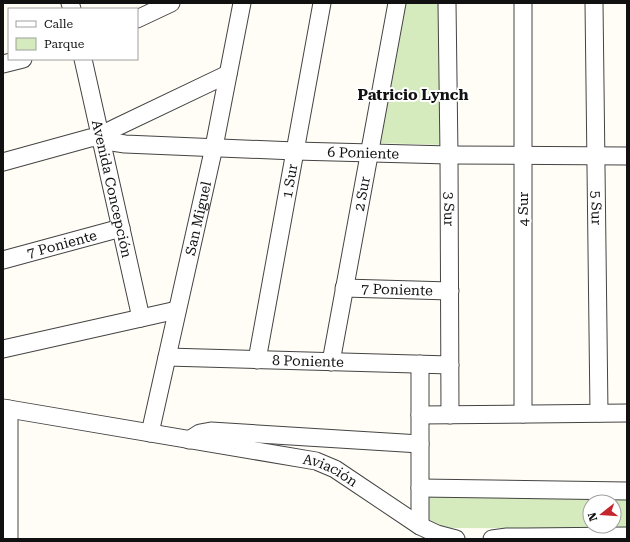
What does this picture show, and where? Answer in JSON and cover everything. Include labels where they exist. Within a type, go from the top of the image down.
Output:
[{"type":"street","points":[[138,19],[172,3]]},
{"type":"street","name":"San Miguel","points":[[150,433],[214,147],[242,3]]},
{"type":"street","name":"1 Sur","points":[[257,360],[322,3]]},
{"type":"street","name":"2 Sur","points":[[331,362],[397,3]]},
{"type":"street","name":"3 Sur","points":[[447,3],[450,415]]},
{"type":"street","name":"4 Sur","points":[[522,414],[523,3]]},
{"type":"street","name":"5 Sur","points":[[594,3],[600,413]]},
{"type":"street","points":[[3,64],[19,60]]},
{"type":"street","name":"Avenida Concepción","points":[[83,60],[141,318]]},
{"type":"street","name":"6 Poniente","points":[[3,162],[90,138],[101,137],[117,126],[228,74]]},
{"type":"street","name":"6 Poniente","points":[[101,137],[106,140],[125,144],[295,151],[627,156]]},
{"type":"street","name":"7 Poniente","points":[[3,260],[121,228]]},
{"type":"street","name":"7 Poniente","points":[[344,288],[450,290]]},
{"type":"street","points":[[3,349],[177,310]]},
{"type":"street","name":"8 Poniente","points":[[167,357],[450,365]]},
{"type":"street","points":[[420,364],[420,526]]},
{"type":"street","points":[[6,409],[9,539]]},
{"type":"street","name":"Aviación","points":[[6,409],[307,458],[335,469],[420,526],[437,534],[456,539]]},
{"type":"street","points":[[420,415],[627,414]]},
{"type":"street","name":"Aviación","points":[[190,440],[200,433],[211,430],[420,444]]},
{"type":"street","points":[[420,488],[627,492]]},
{"type":"street","points":[[493,539],[507,537],[577,538],[627,536]]},
{"type":"green space","points":[[404,3],[440,3],[443,145],[377,143]]},
{"type":"green space","points":[[429,495],[582,497],[582,529],[451,528],[439,526],[427,519]]},
{"type":"green space","points":[[622,497],[627,497],[627,529],[622,529]]},
{"type":"district","name":"Patricio Lynch","points":[[413,95]]}]
